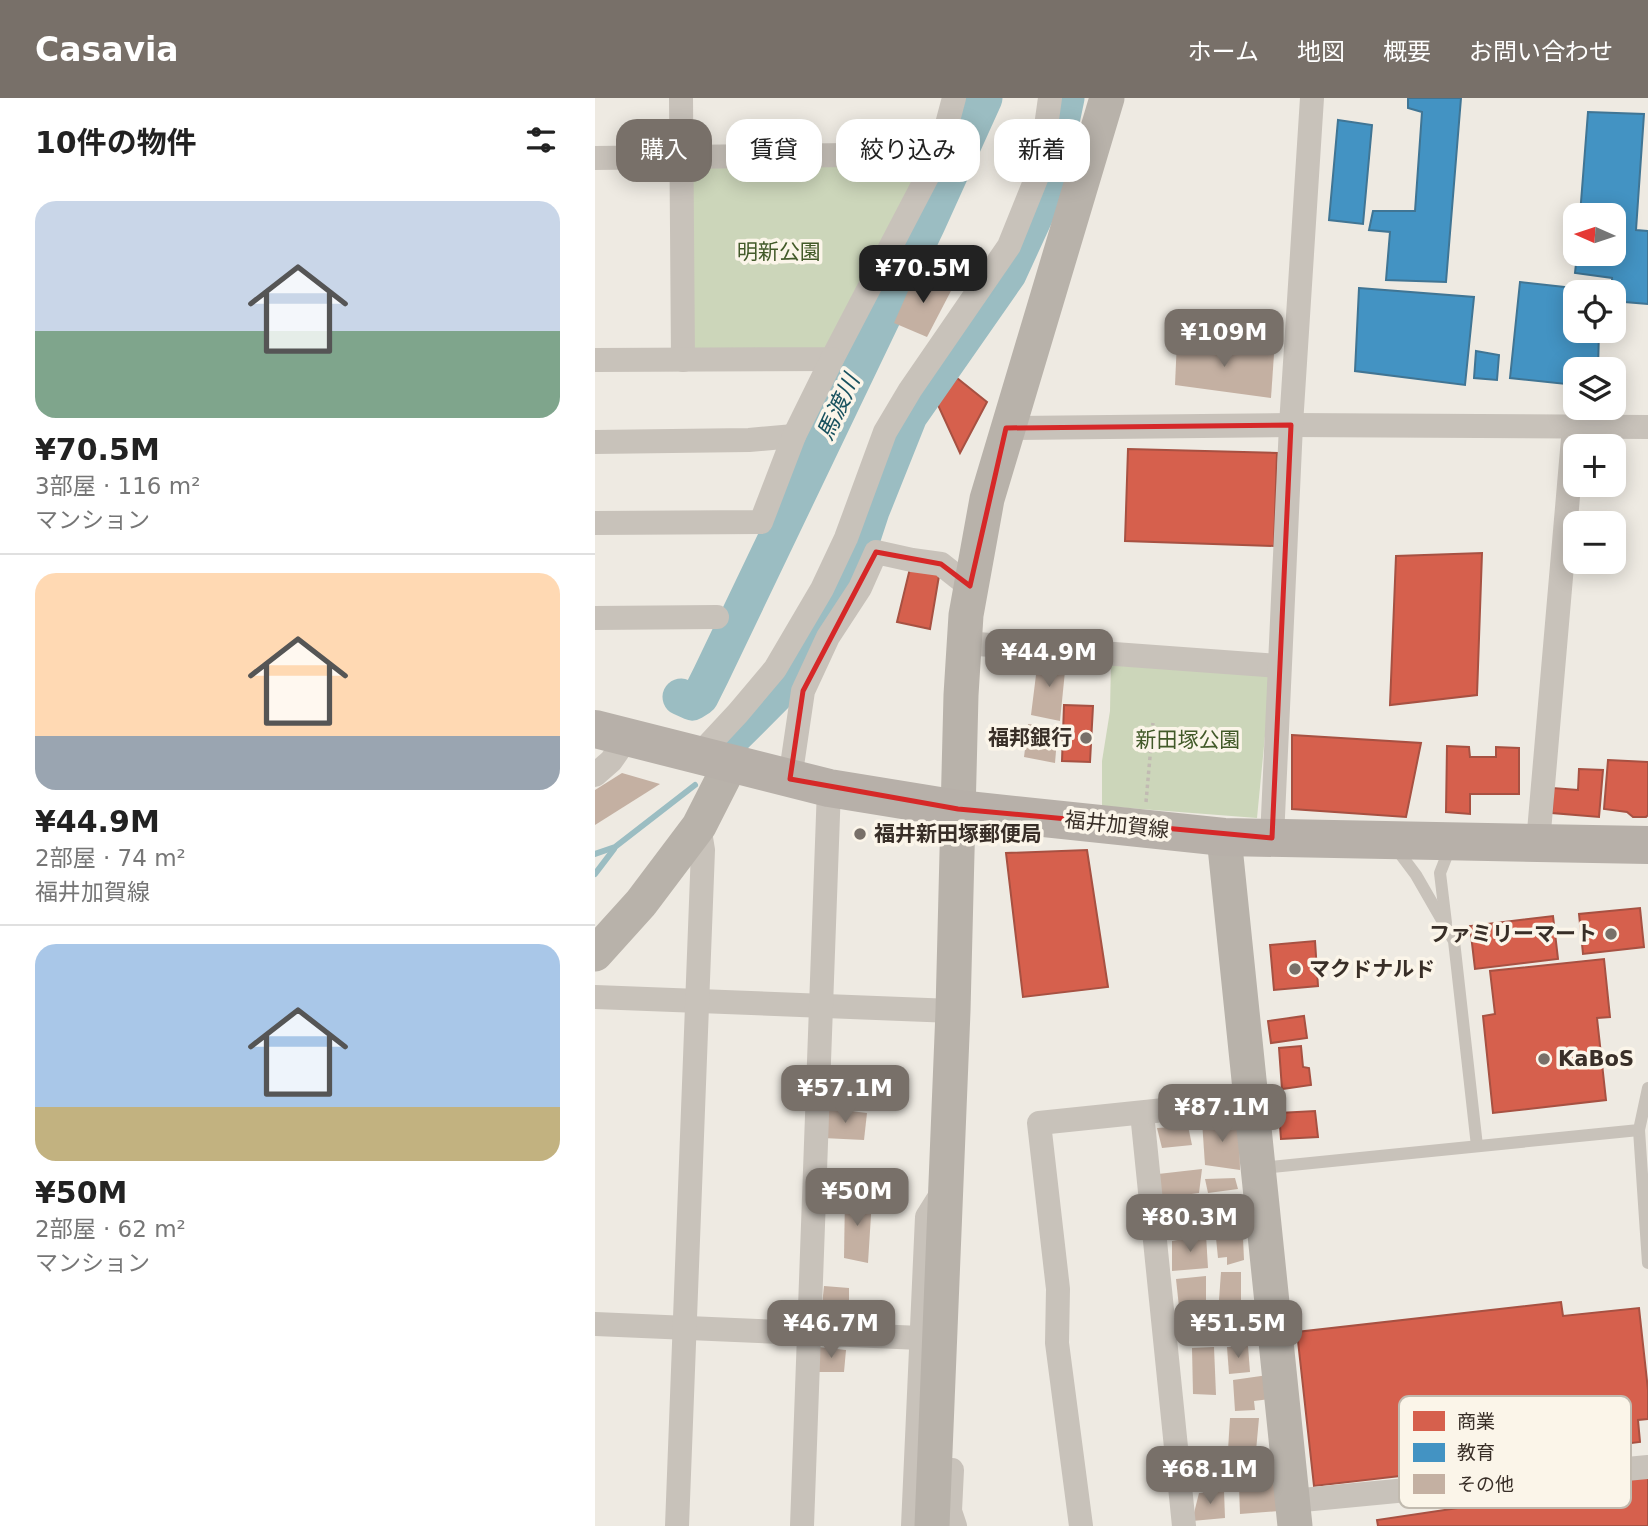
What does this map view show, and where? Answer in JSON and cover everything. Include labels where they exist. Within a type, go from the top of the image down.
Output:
[{"type":"main road","name":"福井加賀線","points":[[611,734],[829,788],[958,809],[1224,836],[1648,845]]},
{"type":"street","points":[[681,98],[681,119]]},
{"type":"street","points":[[948,119],[954,98]]},
{"type":"street","points":[[677,1526],[703,849],[699,826],[714,760],[738,713],[775,668],[822,589],[846,538],[885,432],[910,390],[1009,246],[1040,169],[1050,98]]},
{"type":"street","points":[[1272,838],[1291,425],[1313,98]]},
{"type":"street","points":[[932,1526],[953,1011],[964,643],[970,587],[987,499],[1006,428],[1104,101]]},
{"type":"street","points":[[712,157],[836,155]]},
{"type":"street","points":[[595,158],[616,158]]},
{"type":"street","points":[[681,182],[683,360]]},
{"type":"street","points":[[595,523],[761,522],[794,436],[924,182]]},
{"type":"street","points":[[595,360],[832,359]]},
{"type":"street","points":[[1006,428],[1291,425],[1648,427]]},
{"type":"street","points":[[1538,843],[1574,427]]},
{"type":"street","points":[[595,442],[749,440],[794,436]]},
{"type":"street","points":[[790,779],[803,691],[828,637],[860,587],[876,552],[941,564],[970,587]]},
{"type":"street","points":[[595,618],[717,617]]},
{"type":"street","points":[[964,643],[1279,666]]},
{"type":"street","points":[[595,775],[611,761],[611,734]]},
{"type":"street","points":[[802,1526],[829,788]]},
{"type":"street","points":[[595,954],[641,903],[699,826]]},
{"type":"street","points":[[1224,836],[1291,1519],[1399,1503]]},
{"type":"street","points":[[595,997],[953,1011]]},
{"type":"street","points":[[1081,1526],[1057,1343],[1058,1289],[1038,1124],[1251,1101]]},
{"type":"street","points":[[1142,1112],[1184,1526]]},
{"type":"street","points":[[913,1526],[927,1217],[944,1189]]},
{"type":"street","points":[[944,1189],[961,1219],[950,1511],[955,1526]]},
{"type":"street","points":[[595,1324],[921,1338]]},
{"type":"lane","points":[[1391,840],[1416,875],[1454,941],[1477,1146]]},
{"type":"lane","points":[[1447,928],[1440,873],[1452,842]]},
{"type":"lane","points":[[1648,1088],[1639,1130],[1648,1263]]},
{"type":"lane","points":[[1257,1169],[1639,1130]]},
{"type":"path","points":[[1145,811],[1153,723]]},
{"type":"highlighted area","points":[[1291,425],[1272,838],[958,809],[790,779],[803,691],[876,552],[941,564],[970,586],[1006,428]]},
{"type":"green space","name":"明新公園","points":[[822,155],[836,155],[836,182],[924,182],[832,359],[683,360],[681,182],[712,182],[712,157],[726,156],[726,182],[822,182]]},
{"type":"green space","name":"新田塚公園","points":[[1111,660],[1271,674],[1257,818],[1102,806],[1102,761],[1110,711]]},
{"type":"building: 商業","points":[[957,378],[987,402],[960,453],[937,403]]},
{"type":"building: 商業","points":[[1128,449],[1277,453],[1274,546],[1125,541]]},
{"type":"building: 商業","points":[[1482,553],[1477,695],[1390,705],[1396,556]]},
{"type":"building: 商業","points":[[912,560],[941,564],[930,629],[897,622]]},
{"type":"building: 商業","points":[[1064,705],[1093,706],[1090,762],[1062,761]]},
{"type":"building: 商業","points":[[1292,735],[1421,743],[1406,817],[1292,809]]},
{"type":"building: 商業","points":[[1447,746],[1469,747],[1470,757],[1496,757],[1496,747],[1519,748],[1519,794],[1470,794],[1470,814],[1446,812]]},
{"type":"building: 商業","points":[[1608,760],[1648,762],[1646,817],[1633,817],[1627,812],[1604,809]]},
{"type":"building: 商業","points":[[1579,769],[1603,770],[1599,817],[1552,813],[1553,788],[1578,790]]},
{"type":"building: 商業","points":[[1087,850],[1108,987],[1023,997],[1006,853]]},
{"type":"building: 商業","points":[[1640,908],[1644,947],[1583,954],[1579,914]]},
{"type":"building: 商業","points":[[1553,916],[1558,959],[1475,969],[1470,926]]},
{"type":"building: 商業","points":[[1315,941],[1318,986],[1274,990],[1270,945]]},
{"type":"building: 商業","name":"KaBoS","points":[[1604,959],[1610,1017],[1597,1018],[1606,1100],[1493,1113],[1483,1016],[1495,1014],[1490,971]]},
{"type":"building: 商業","points":[[1304,1016],[1307,1038],[1271,1043],[1268,1021]]},
{"type":"building: 商業","points":[[1301,1046],[1303,1067],[1309,1068],[1311,1085],[1282,1089],[1279,1048]]},
{"type":"building: 商業","points":[[1315,1111],[1318,1137],[1281,1139],[1279,1113]]},
{"type":"building: 商業","points":[[1561,1302],[1563,1316],[1639,1308],[1648,1390],[1648,1419],[1638,1420],[1640,1442],[1631,1443],[1631,1396],[1399,1396],[1399,1476],[1314,1486],[1297,1332]]},
{"type":"building: 商業","points":[[1648,1471],[1648,1526],[1378,1526],[1377,1520],[1458,1508],[1631,1508],[1631,1475]]},
{"type":"building: 教育","points":[[1408,98],[1461,98],[1446,282],[1386,280],[1390,232],[1369,230],[1373,211],[1415,211],[1422,112],[1408,108]]},
{"type":"building: 教育","points":[[1588,112],[1644,114],[1636,230],[1648,231],[1648,304],[1626,302],[1626,280],[1575,273],[1576,266],[1626,266],[1626,203],[1581,203]]},
{"type":"building: 教育","points":[[1338,120],[1372,125],[1363,224],[1329,220]]},
{"type":"building: 教育","points":[[1520,282],[1563,287],[1563,343],[1599,343],[1598,357],[1563,357],[1563,384],[1510,378]]},
{"type":"building: 教育","points":[[1359,288],[1474,297],[1465,385],[1355,371]]},
{"type":"building: 教育","points":[[1476,351],[1499,355],[1497,380],[1474,378]]},
{"type":"building: その他","points":[[916,273],[953,287],[927,337],[894,323]]},
{"type":"building: その他","points":[[1177,340],[1274,354],[1271,398],[1175,385]]},
{"type":"building: その他","points":[[1038,659],[1066,661],[1060,721],[1031,715]]},
{"type":"building: その他","points":[[1028,724],[1058,727],[1055,763],[1024,757]]},
{"type":"building: その他","points":[[622,773],[660,784],[595,825],[595,790]]},
{"type":"building: その他","points":[[826,1108],[867,1113],[864,1140],[823,1138]]},
{"type":"building: その他","points":[[1239,1120],[1240,1170],[1205,1165],[1202,1121]]},
{"type":"building: その他","points":[[1188,1126],[1192,1145],[1162,1148],[1157,1128]]},
{"type":"building: その他","points":[[1202,1169],[1199,1193],[1162,1198],[1158,1174]]},
{"type":"building: その他","points":[[1235,1178],[1238,1189],[1208,1193],[1205,1179]]},
{"type":"building: その他","points":[[845,1195],[872,1199],[868,1263],[844,1258]]},
{"type":"building: その他","points":[[1201,1199],[1202,1231],[1169,1234],[1167,1203]]},
{"type":"building: その他","points":[[1234,1200],[1237,1226],[1210,1228],[1209,1204]]},
{"type":"building: その他","points":[[1206,1235],[1208,1268],[1172,1271],[1172,1241]]},
{"type":"building: その他","points":[[1216,1238],[1243,1238],[1244,1260],[1227,1265],[1227,1257],[1218,1258]]},
{"type":"building: その他","points":[[1221,1272],[1241,1272],[1241,1300],[1219,1300]]},
{"type":"building: その他","points":[[1206,1276],[1206,1305],[1179,1307],[1176,1279]]},
{"type":"building: その他","points":[[824,1286],[849,1288],[849,1326],[820,1325]]},
{"type":"building: その他","points":[[1248,1308],[1250,1335],[1221,1337],[1220,1310]]},
{"type":"building: その他","points":[[1248,1346],[1250,1372],[1229,1374],[1227,1347]]},
{"type":"building: その他","points":[[818,1347],[846,1350],[844,1372],[816,1372]]},
{"type":"building: その他","points":[[1214,1347],[1216,1395],[1193,1394],[1192,1348]]},
{"type":"building: その他","points":[[1268,1375],[1270,1399],[1254,1401],[1255,1410],[1235,1411],[1233,1380]]},
{"type":"building: その他","points":[[1230,1418],[1259,1418],[1256,1451],[1228,1450]]},
{"type":"building: その他","points":[[1270,1458],[1279,1511],[1240,1514],[1238,1459]]},
{"type":"building: その他","points":[[1228,1462],[1226,1485],[1204,1487],[1202,1463]]},
{"type":"building: その他","points":[[1224,1491],[1225,1518],[1192,1521],[1199,1493]]},
{"type":"waterway","name":"馬渡川","points":[[681,697],[692,702],[700,697],[927,224],[984,98]]},
{"type":"waterway","points":[[732,738],[778,692],[848,581],[871,511],[909,416],[1008,274],[1047,189],[1066,98]]},
{"type":"waterway","points":[[595,854],[615,847],[695,785]]},
{"type":"waterway","points":[[595,874],[614,849]]},
{"type":"place","name":"福邦銀行","points":[[1086,738]]},
{"type":"place","name":"福井新田塚郵便局","points":[[860,834]]},
{"type":"place","name":"ファミリーマート","points":[[1611,934]]},
{"type":"place","name":"マクドナルド","points":[[1295,969]]},
{"type":"place","name":"KaBoS","points":[[1544,1059]]}]
